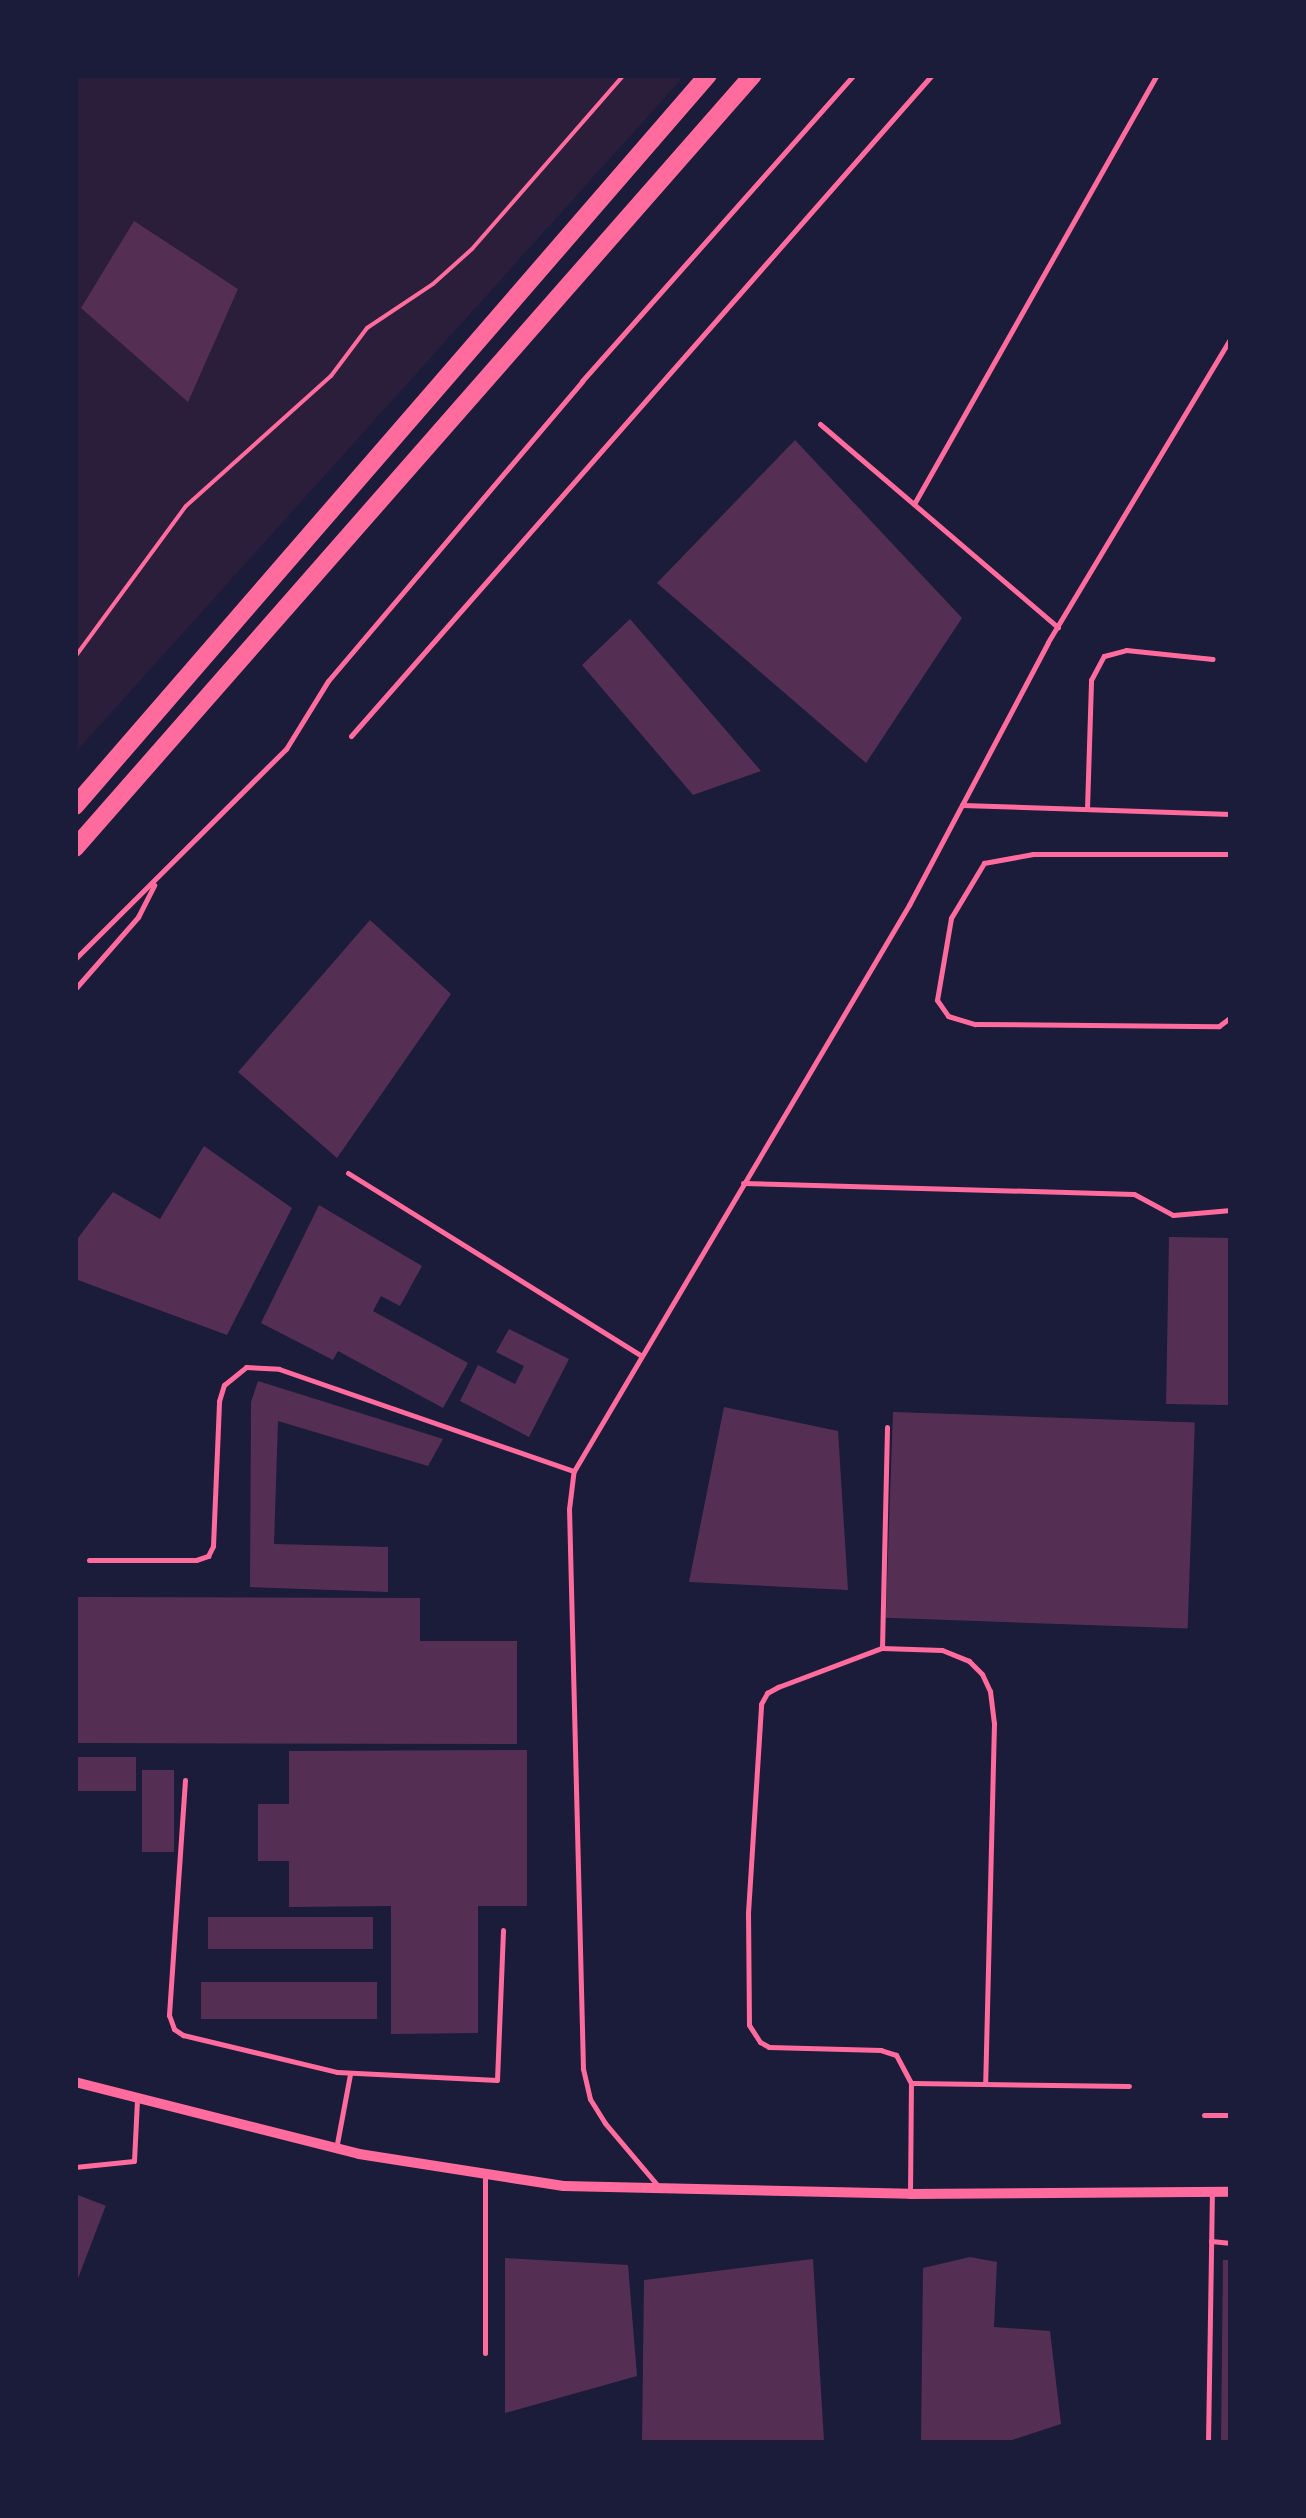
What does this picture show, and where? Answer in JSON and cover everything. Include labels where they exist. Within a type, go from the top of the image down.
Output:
[{"type":"main road","points":[[75,806],[708,75]]},
{"type":"main road","points":[[75,848],[753,75]]},
{"type":"street","points":[[75,2082],[336,2149],[485,2177],[662,2190],[910,2194],[1231,2192]]},
{"type":"lane","points":[[75,958],[286,749],[328,681],[582,381],[854,75]]},
{"type":"lane","points":[[350,736],[932,75]]},
{"type":"lane","points":[[914,504],[1157,75]]},
{"type":"lane","points":[[662,2190],[604,2124],[590,2099],[583,2070],[568,1510],[574,1471],[908,905],[1058,627],[1231,338]]},
{"type":"lane","points":[[820,424],[1058,627]]},
{"type":"lane","points":[[1087,810],[1090,680],[1104,656],[1126,650],[1213,659]]},
{"type":"lane","points":[[962,805],[1231,814]]},
{"type":"lane","points":[[1231,854],[1034,854],[984,863],[951,918],[937,1000],[948,1016],[975,1024],[1219,1026],[1231,1016]]},
{"type":"lane","points":[[75,989],[138,917],[156,880]]},
{"type":"lane","points":[[348,1173],[640,1355]]},
{"type":"lane","points":[[743,1184],[1134,1194],[1174,1215],[1231,1210]]},
{"type":"lane","points":[[89,1560],[196,1560],[208,1556],[214,1546],[219,1401],[224,1385],[246,1367],[279,1369],[574,1471]]},
{"type":"lane","points":[[882,1648],[887,1427]]},
{"type":"lane","points":[[910,2194],[912,2083],[896,2055],[882,2050],[770,2046],[760,2042],[749,2025],[748,1912],[761,1704],[767,1693],[882,1648],[942,1650],[969,1661],[982,1674],[990,1692],[994,1723],[985,2084]]},
{"type":"lane","points":[[185,1780],[171,2024],[183,2035],[350,2074],[497,2080],[502,1930]]},
{"type":"lane","points":[[336,2149],[350,2074]]},
{"type":"lane","points":[[912,2083],[1130,2086]]},
{"type":"lane","points":[[75,2166],[134,2161],[137,2098]]},
{"type":"lane","points":[[1204,2115],[1231,2115]]},
{"type":"lane","points":[[485,2177],[485,2353]]},
{"type":"lane","points":[[1208,2443],[1212,2192]]},
{"type":"lane","points":[[1211,2241],[1231,2243]]},
{"type":"path","points":[[75,658],[186,506],[332,376],[366,328],[433,284],[472,249],[624,75]]},
{"type":"shaded area","points":[[75,75],[685,75],[75,753]]},
{"type":"building","points":[[134,221],[238,289],[188,402],[81,308]]},
{"type":"building","points":[[795,440],[962,618],[866,763],[657,583]]},
{"type":"building","points":[[630,619],[761,771],[693,795],[582,665]]},
{"type":"building","points":[[370,920],[451,994],[337,1158],[238,1072]]},
{"type":"building","points":[[204,1146],[292,1208],[227,1335],[75,1279],[75,1242],[113,1192],[160,1219]]},
{"type":"building","points":[[319,1205],[422,1266],[400,1306],[381,1296],[373,1311],[468,1363],[443,1408],[338,1351],[333,1360],[261,1323]]},
{"type":"building","points":[[1169,1237],[1231,1238],[1228,1405],[1166,1404]]},
{"type":"building","points":[[509,1329],[569,1359],[529,1437],[460,1401],[478,1365],[515,1384],[524,1366],[496,1352]]},
{"type":"building","points":[[258,1381],[443,1439],[428,1466],[278,1421],[274,1544],[388,1547],[388,1592],[250,1587],[251,1402]]},
{"type":"building","points":[[724,1407],[838,1431],[848,1590],[689,1582]]},
{"type":"building","points":[[893,1412],[1195,1423],[1188,1628],[886,1618]]},
{"type":"building","points":[[75,1597],[420,1598],[420,1641],[517,1641],[517,1744],[75,1743]]},
{"type":"building","points":[[527,1750],[527,1906],[478,1906],[478,2033],[391,2034],[391,1906],[289,1907],[289,1861],[258,1861],[258,1804],[289,1804],[289,1751]]},
{"type":"building","points":[[75,1757],[136,1757],[136,1791],[75,1791]]},
{"type":"building","points":[[142,1770],[174,1770],[174,1852],[142,1852]]},
{"type":"building","points":[[208,1917],[373,1917],[373,1949],[208,1949]]},
{"type":"building","points":[[201,1982],[377,1982],[377,2019],[201,2019]]},
{"type":"building","points":[[75,2194],[106,2206],[75,2286]]},
{"type":"building","points":[[970,2257],[997,2262],[994,2327],[1050,2331],[1061,2424],[1003,2443],[921,2443],[923,2268]]},
{"type":"building","points":[[505,2258],[628,2265],[637,2376],[505,2413]]},
{"type":"building","points":[[813,2259],[824,2441],[642,2443],[644,2280]]},
{"type":"building","points":[[1223,2260],[1231,2260],[1231,2443],[1221,2443]]}]
